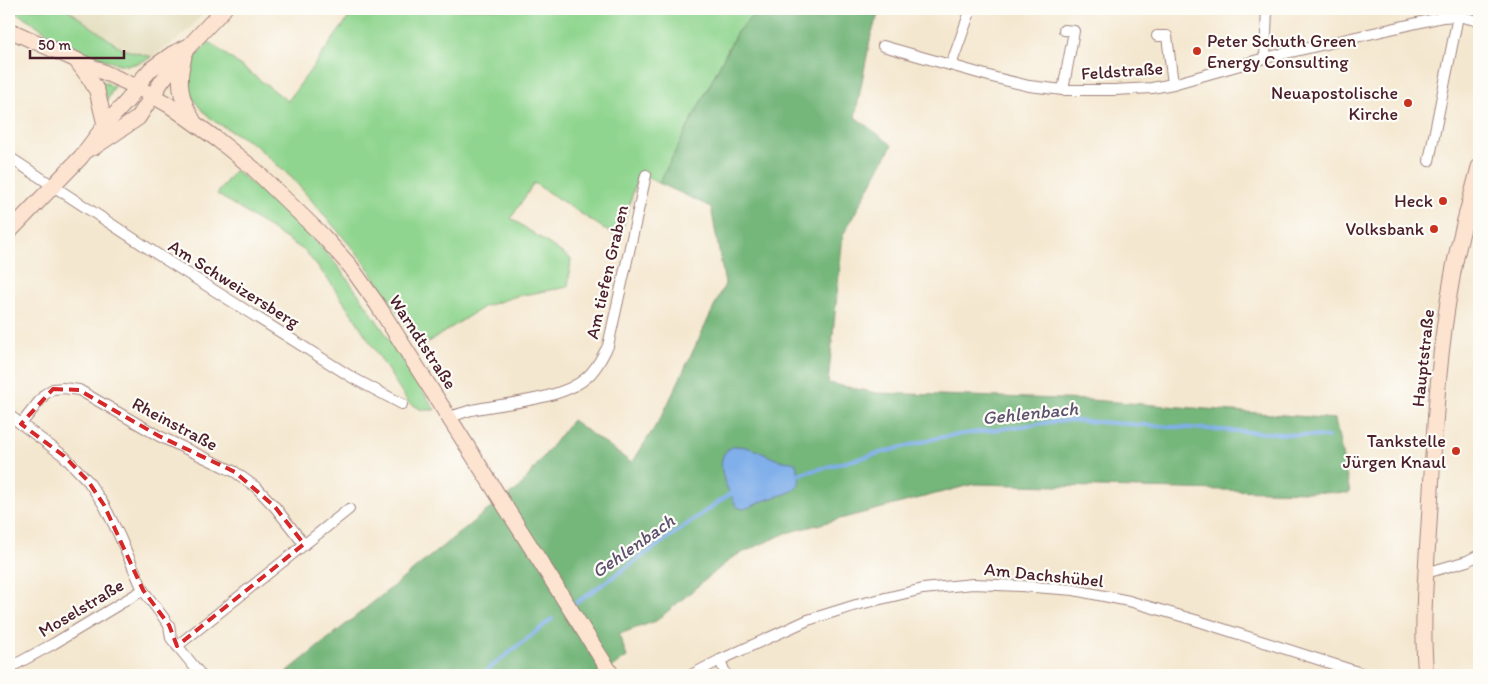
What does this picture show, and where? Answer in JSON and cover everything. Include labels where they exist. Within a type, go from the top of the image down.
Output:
[{"type":"street","points":[[81,157],[138,118],[162,81],[187,48],[224,9]]},
{"type":"street","points":[[951,65],[971,9]]},
{"type":"street","points":[[1265,58],[1267,9]]},
{"type":"street","points":[[1428,161],[1458,16]]},
{"type":"street","name":"Feldstraße","points":[[883,46],[1029,86],[1063,90],[1123,90],[1173,84],[1265,58],[1425,20],[1458,16],[1479,20]]},
{"type":"street","points":[[9,30],[137,87]]},
{"type":"street","points":[[1063,90],[1074,31],[1064,30]]},
{"type":"street","points":[[1157,36],[1167,36],[1173,84]]},
{"type":"street","points":[[9,232],[81,157],[105,125],[128,100],[143,78],[156,65],[172,54],[187,48]]},
{"type":"street","points":[[187,48],[181,67],[180,86],[186,107],[194,122]]},
{"type":"street","points":[[75,59],[97,91],[105,125]]},
{"type":"street","name":"Warndtstraße","points":[[137,87],[194,122],[254,169],[323,236],[350,266],[377,304],[612,675]]},
{"type":"street","name":"Am Schweizersberg","points":[[9,156],[53,187],[344,373],[402,404]]},
{"type":"street","name":"Hauptstraße","points":[[1426,675],[1424,629],[1426,573],[1444,327],[1452,276],[1479,168]]},
{"type":"street","name":"Am tiefen Graben","points":[[449,417],[470,410],[553,395],[586,378],[599,363],[608,346],[646,175]]},
{"type":"street","name":"Rheinstraße","points":[[21,424],[45,394],[54,389],[79,390],[159,436],[234,472],[257,488],[275,507],[304,544]]},
{"type":"street","points":[[9,415],[64,456],[88,481],[104,505],[143,590],[169,624],[171,638],[201,675]]},
{"type":"street","points":[[177,646],[349,509]]},
{"type":"street","points":[[1426,573],[1479,555]]},
{"type":"street","name":"Am Dachshübel","points":[[691,675],[808,620],[856,605],[923,589],[973,584],[1074,590],[1129,601],[1367,675]]},
{"type":"street","name":"Moselstraße","points":[[9,668],[143,590]]},
{"type":"street","points":[[720,660],[726,675]]},
{"type":"highlighted area","points":[[53,389],[79,390],[159,436],[235,472],[275,507],[304,544],[177,646],[169,625],[143,590],[104,505],[88,481],[64,456],[21,424]]},
{"type":"shaded area","points":[[9,9],[207,9],[172,44],[152,57],[127,65],[114,63],[70,45],[49,34],[21,14],[9,11]]},
{"type":"green space","points":[[9,9],[67,9],[122,49],[152,57],[129,65],[109,61],[56,38],[25,18],[9,11]]},
{"type":"green space","points":[[355,9],[759,9],[737,32],[659,183],[638,174],[620,239],[534,183],[511,218],[571,259],[568,287],[517,296],[483,307],[421,347],[362,259],[293,179],[255,145],[214,121],[201,109],[192,97],[188,80],[190,68],[196,57],[209,42],[288,101]]},
{"type":"green space","points":[[759,9],[880,9],[871,35],[855,117],[892,145],[843,235],[828,383],[876,393],[1090,400],[1335,419],[1350,493],[974,484],[786,533],[733,557],[656,621],[619,634],[627,657],[601,675],[283,675],[484,513],[519,488],[572,420],[632,463],[663,414],[725,284],[711,207],[659,183],[737,32]]},
{"type":"green space","points":[[100,80],[114,87],[107,101]]},
{"type":"green space","points":[[235,170],[292,218],[343,273],[367,306],[435,410],[422,410],[408,402],[354,317],[330,282],[305,251],[217,194]]},
{"type":"water","points":[[735,446],[748,447],[779,460],[795,463],[799,473],[800,481],[798,486],[788,493],[747,508],[737,507],[725,483],[721,465],[727,450]]},
{"type":"waterway","name":"Gehlenbach","points":[[800,474],[941,437],[1067,420],[1328,437]]},
{"type":"waterway","name":"Gehlenbach","points":[[576,603],[730,494]]},
{"type":"waterway","name":"Gehlenbach","points":[[481,675],[552,619]]},
{"type":"place","name":"Peter Schuth Green Energy Consulting","points":[[1197,51]]},
{"type":"place","name":"Neuapostolische Kirche","points":[[1408,103]]},
{"type":"place","name":"Heck","points":[[1443,201]]},
{"type":"place","name":"Volksbank","points":[[1434,229]]},
{"type":"place","name":"Tankstelle Jürgen Knaul","points":[[1456,451]]}]
